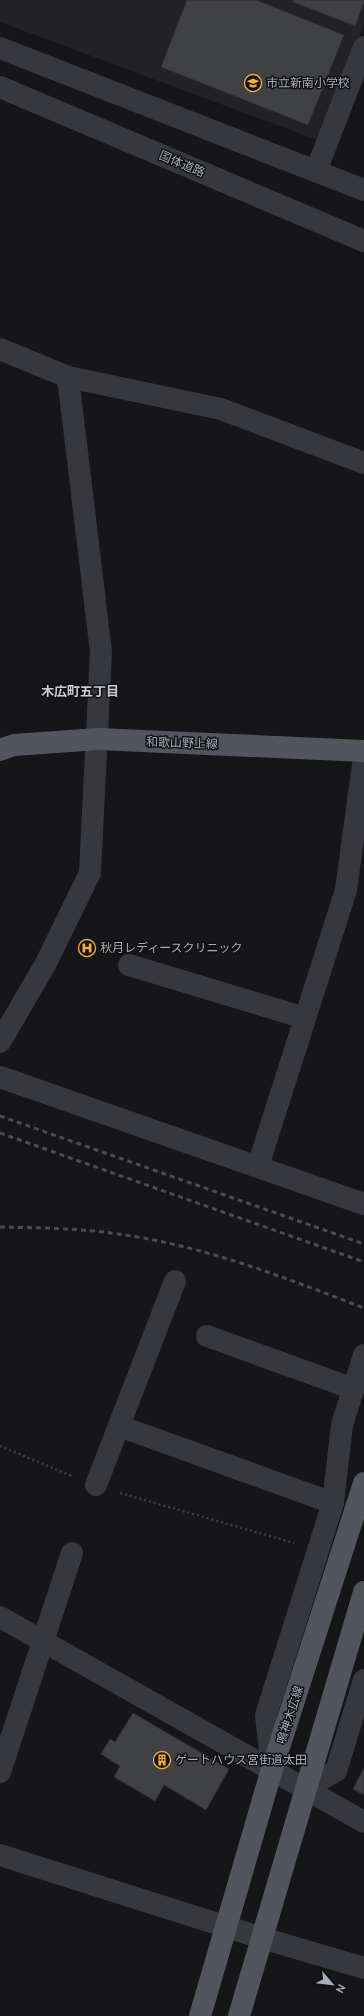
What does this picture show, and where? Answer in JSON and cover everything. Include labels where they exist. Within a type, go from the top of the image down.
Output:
[{"type":"main road","name":"和歌山野上線","points":[[0,750],[14,745],[98,739],[364,752]]},
{"type":"main road","name":"鳴神木広線","points":[[200,2016],[272,1769],[364,1484]]},
{"type":"main road","points":[[239,2016],[364,1592]]},
{"type":"street","points":[[316,171],[364,47]]},
{"type":"street","points":[[0,48],[364,190]]},
{"type":"street","name":"国体道路","points":[[0,87],[364,241]]},
{"type":"street","points":[[0,349],[68,377],[221,409],[364,463]]},
{"type":"street","points":[[0,1042],[45,965],[90,873],[98,739],[101,652],[68,377]]},
{"type":"street","points":[[258,1166],[346,890],[364,757]]},
{"type":"street","points":[[129,965],[305,1018]]},
{"type":"street","points":[[0,1077],[364,1204]]},
{"type":"street","points":[[96,1485],[175,1281]]},
{"type":"street","points":[[207,1336],[354,1388]]},
{"type":"street","points":[[272,1769],[266,1716],[333,1503],[342,1425],[364,1354]]},
{"type":"street","points":[[119,1426],[333,1503]]},
{"type":"street","points":[[0,1772],[72,1553]]},
{"type":"street","points":[[0,1617],[364,1822]]},
{"type":"street","points":[[305,1788],[336,1771],[364,1680]]},
{"type":"street","points":[[0,1855],[226,1927],[364,1968]]},
{"type":"path","points":[[0,1446],[96,1485],[317,1550]]},
{"type":"shaded area","name":"市立新南小学校","points":[[0,0],[364,0],[364,24],[320,141],[0,22]]},
{"type":"building","points":[[187,0],[256,0],[344,35],[308,125],[161,67]]},
{"type":"building","points":[[294,0],[364,0],[364,2],[355,26],[293,2]]},
{"type":"building","name":"ゲートハウス宮街道太田","points":[[133,1713],[229,1769],[206,1810],[164,1785],[155,1801],[114,1777],[120,1766],[101,1754],[110,1739],[115,1742]]},
{"type":"building","points":[[364,1768],[364,1795],[353,1789]]},
{"type":"railway","points":[[0,1116],[364,1244]]},
{"type":"railway","points":[[0,1133],[364,1262]]},
{"type":"railway","points":[[0,1227],[103,1232],[150,1239],[182,1246],[274,1274],[364,1308]]},
{"type":"place","name":"市立新南小学校","points":[[253,83]]},
{"type":"place","name":"秋月レディースクリニック","points":[[87,948]]},
{"type":"place","name":"ゲートハウス宮街道太田","points":[[162,1760]]},
{"type":"district","name":"木広町五丁目","points":[[80,691]]}]
